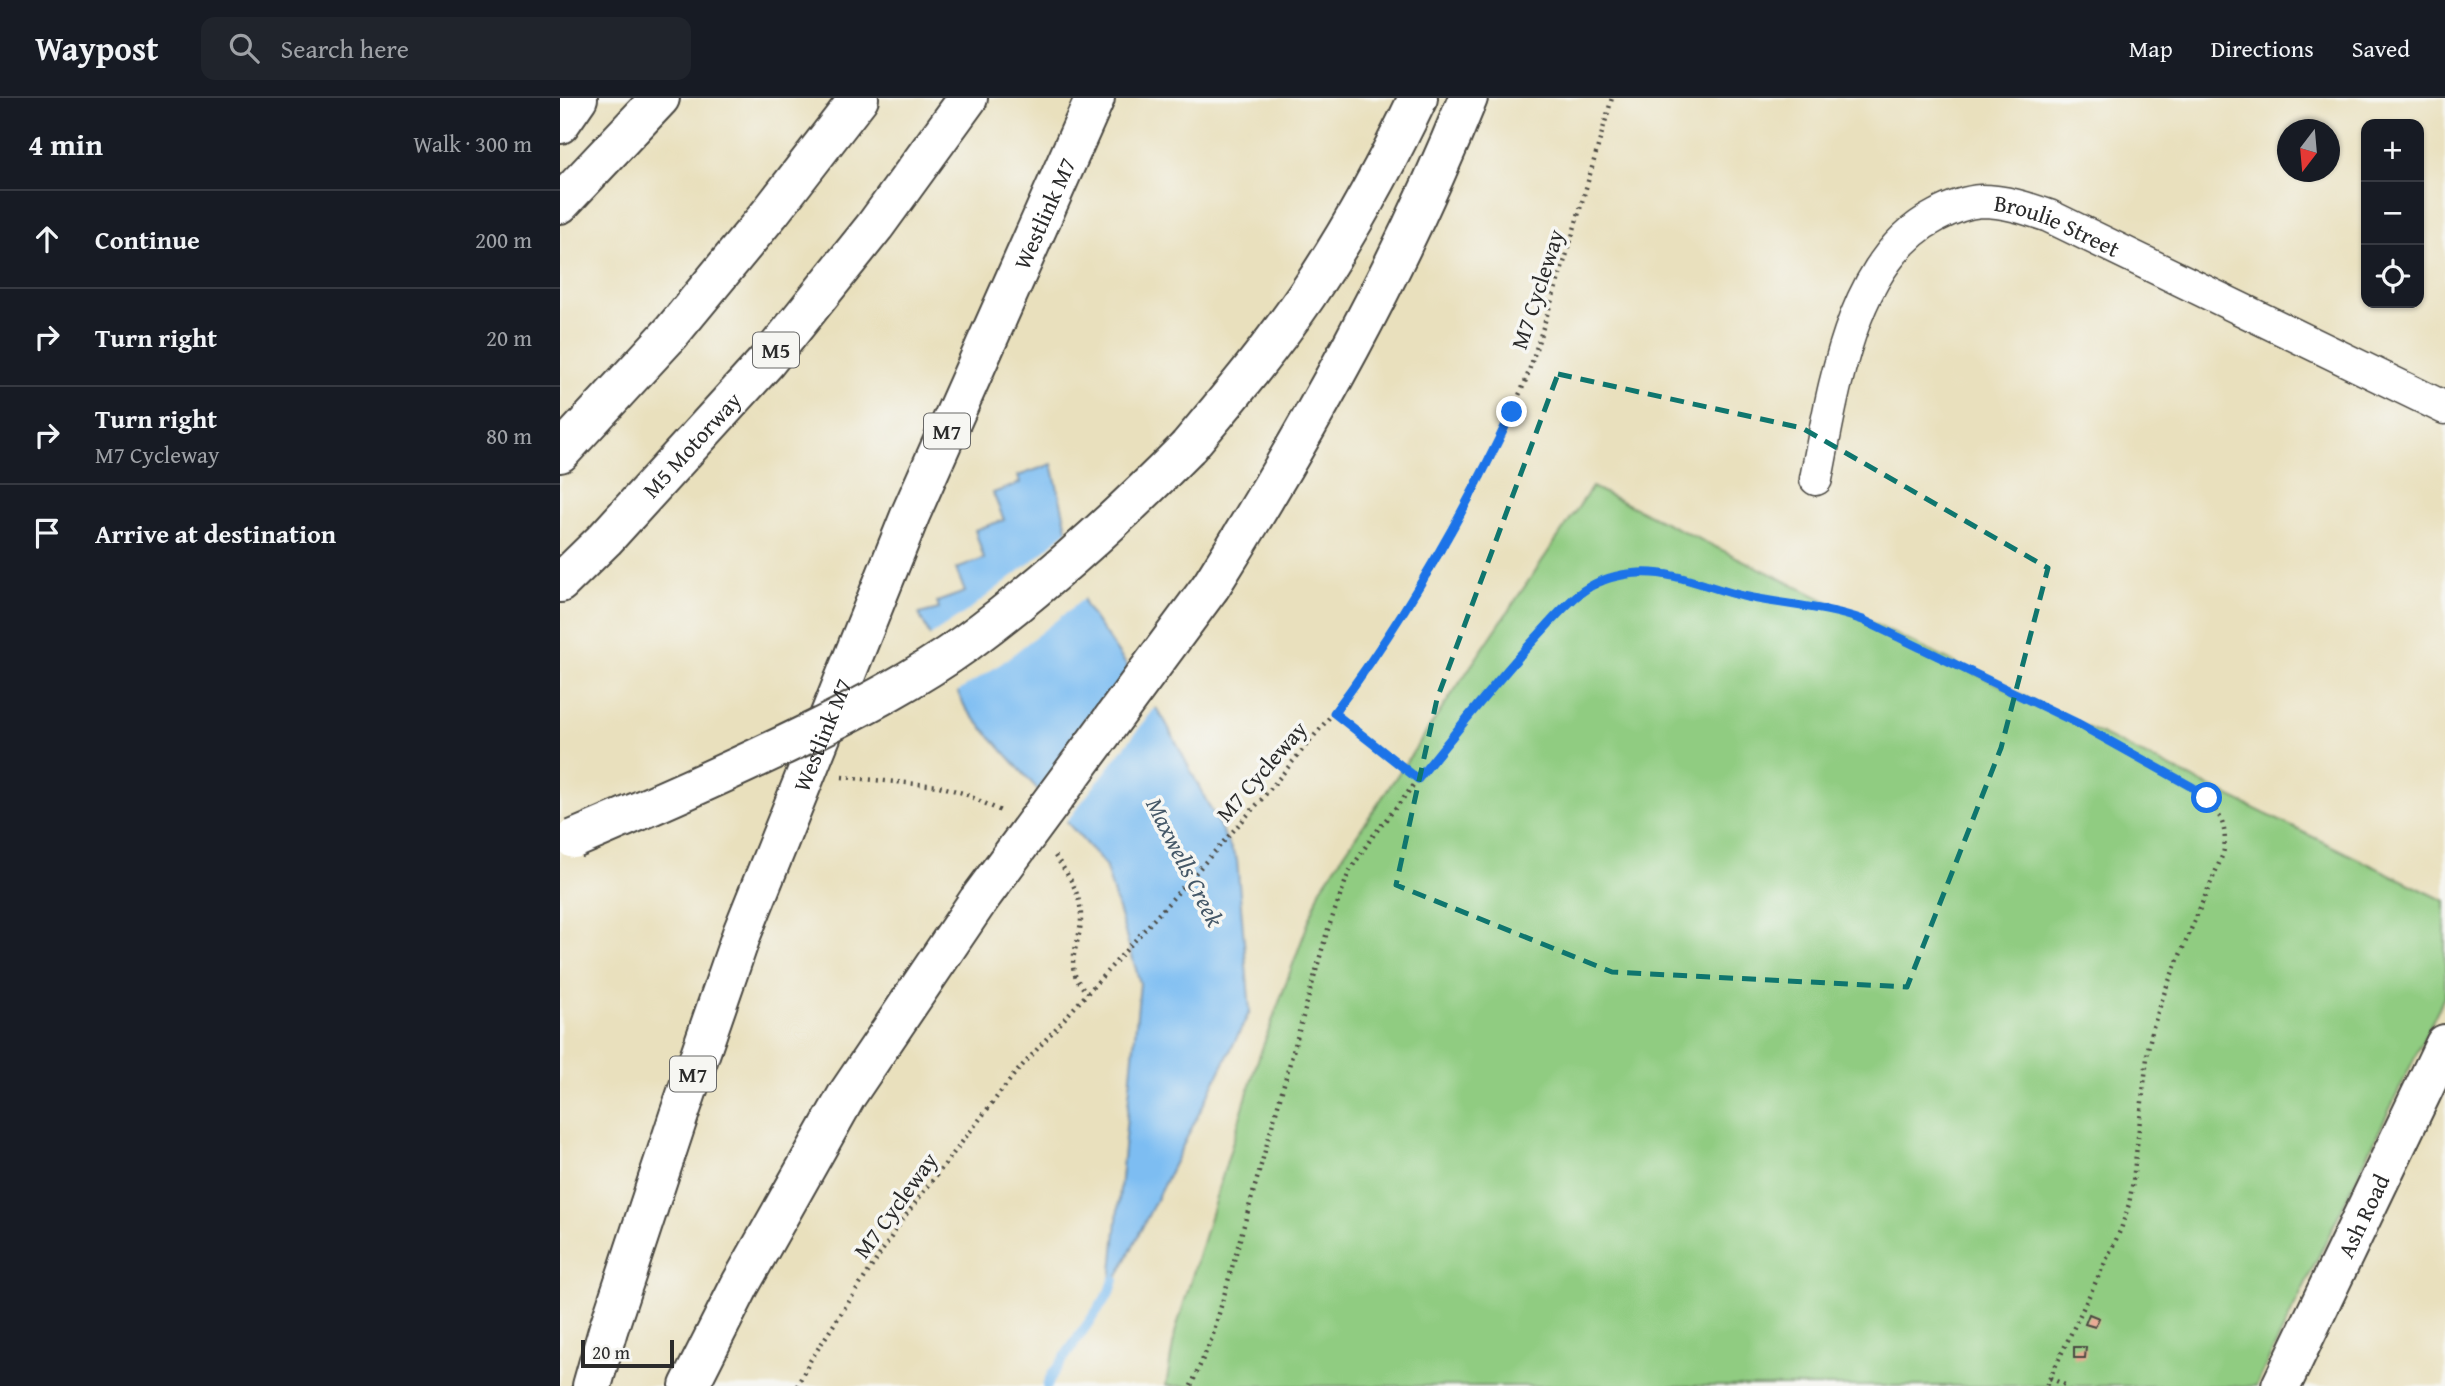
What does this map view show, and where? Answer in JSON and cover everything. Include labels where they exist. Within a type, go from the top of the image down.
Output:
[{"type":"main road","points":[[560,124],[578,98]]},
{"type":"main road","points":[[560,204],[660,98]]},
{"type":"main road","points":[[560,453],[671,333],[770,214],[859,98]]},
{"type":"main road","name":"M5 Motorway","points":[[560,583],[605,539],[767,362],[875,226],[968,98]]},
{"type":"main road","name":"Westlink M7","points":[[592,1386],[679,1115],[742,933],[911,513],[1095,98]]},
{"type":"main road","points":[[567,842],[675,796],[844,716],[964,644],[1061,569],[1128,508],[1188,447],[1238,387],[1308,294],[1358,211],[1418,98]]},
{"type":"main road","points":[[689,1386],[740,1285],[847,1095],[978,901],[1211,586],[1294,450],[1348,354],[1436,178],[1468,98]]},
{"type":"main road","name":"Ash Road","points":[[2281,1386],[2445,1044]]},
{"type":"street","name":"Broulie Street","points":[[1816,480],[1840,363],[1870,285],[1917,225],[1946,210],[1978,201],[2011,203],[2049,216],[2445,408]]},
{"type":"path","name":"M7 Cycleway","points":[[797,1386],[905,1216],[1013,1076],[1261,800],[1334,713],[1365,672],[1430,570],[1481,478],[1539,345],[1612,98]]},
{"type":"path","points":[[1191,1386],[1212,1338],[1339,896],[1349,872],[1372,837],[1418,779],[1510,666],[1563,609],[1598,583],[1617,575],[1641,573],[1667,574],[1740,595],[1840,612],[1863,620],[2077,723],[2192,787],[2207,798],[2220,814],[2226,840],[2223,854],[2166,988],[2150,1038],[2129,1204],[2115,1241],[2046,1386]]},
{"type":"path","points":[[1334,713],[1418,779]]},
{"type":"path","points":[[2050,1378],[2067,1386]]},
{"type":"highlighted area","points":[[1558,374],[1802,428],[2048,568],[2001,748],[1907,987],[1612,972],[1396,885],[1437,699]]},
{"type":"green space","points":[[1592,487],[2445,901],[2445,995],[2256,1386],[1166,1386],[1175,1333],[1256,1065],[1321,888]]},
{"type":"water","points":[[1052,464],[1085,605],[1165,721],[1237,860],[1250,1011],[1110,1292],[1140,983],[1105,865],[966,709],[919,614],[939,609],[937,602],[965,592],[956,569],[984,559],[975,530],[1004,520],[993,493],[1020,483],[1018,476]]},
{"type":"pier","points":[[1070,527],[1087,596],[1002,663],[954,694],[927,638],[969,610],[1040,555]]},
{"type":"pier","points":[[1132,667],[1158,704],[1064,825],[1038,796]]},
{"type":"building","points":[[2089,1314],[2099,1318],[2095,1327],[2085,1324]]},
{"type":"building","points":[[2074,1347],[2086,1347],[2085,1358],[2074,1358]]},
{"type":"waterway","name":"Maxwells Creek","points":[[1047,1386],[1110,1292],[1114,1280]]},
{"type":"route","points":[[1512,412],[1481,478],[1430,570],[1365,672],[1334,713],[1418,779],[1510,666],[1563,609],[1598,583],[1617,575],[1641,573],[1667,574],[1740,595],[1840,612],[1863,620],[2077,723],[2207,798]]}]
